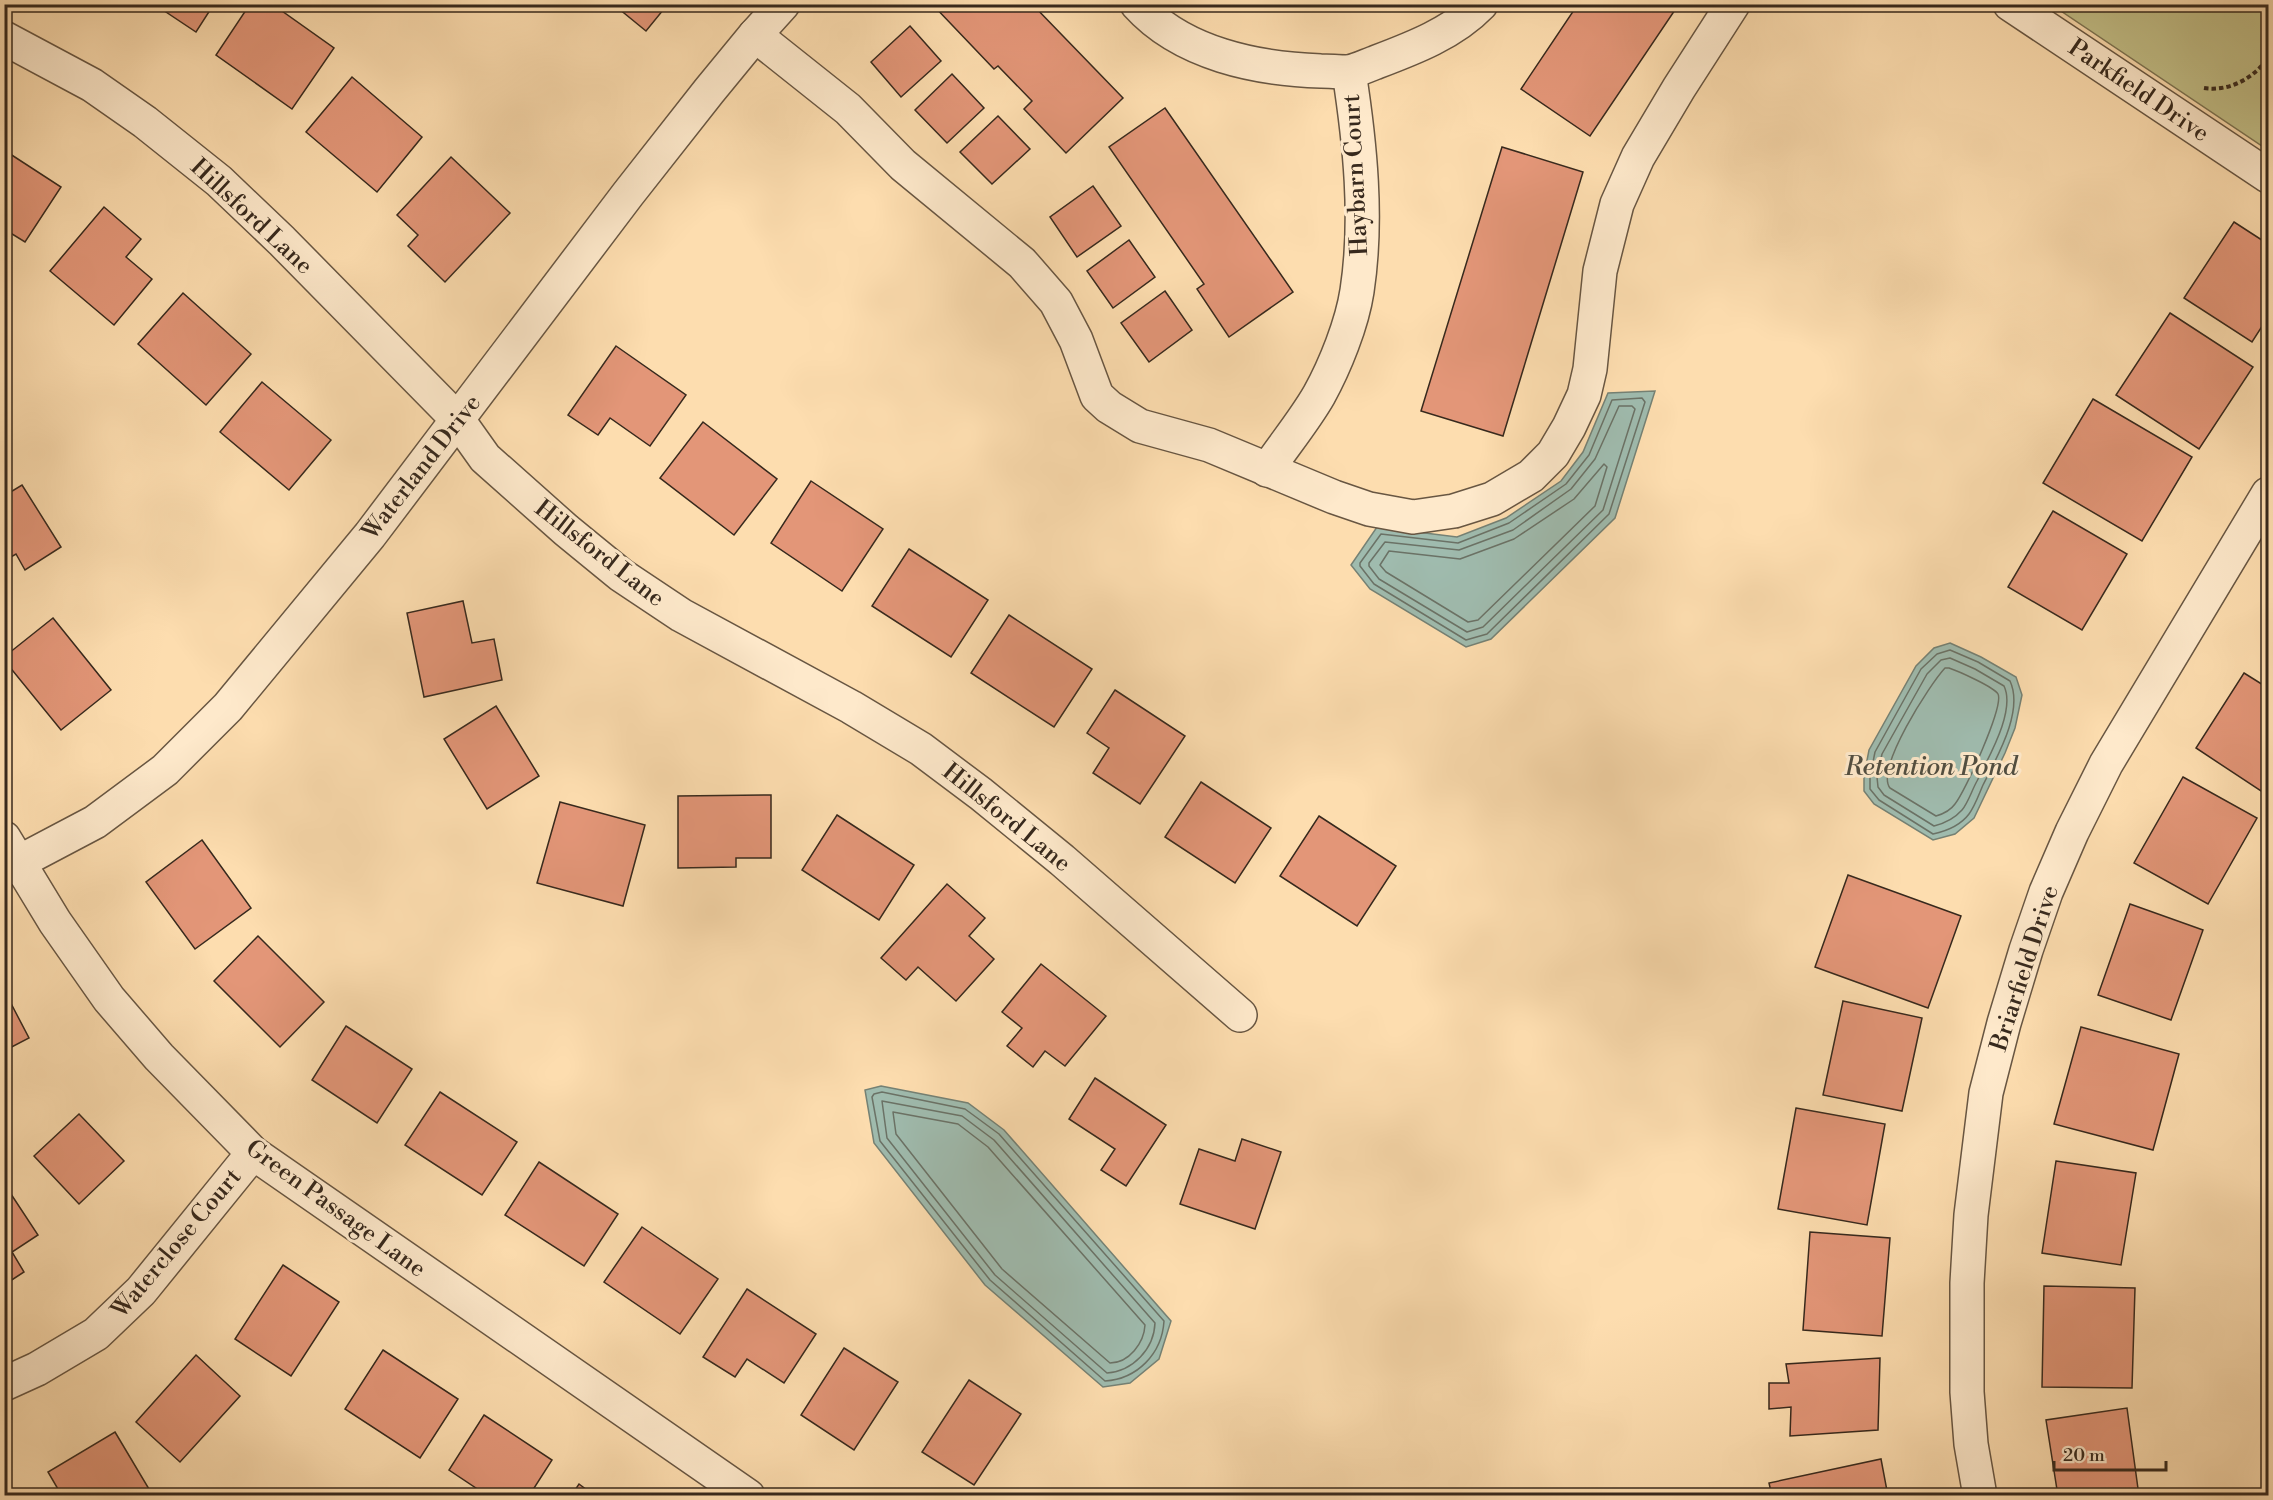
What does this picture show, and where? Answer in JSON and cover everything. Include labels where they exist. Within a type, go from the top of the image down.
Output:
[{"type":"street","name":"Waterland Drive","points":[[9,857],[95,822],[165,770],[228,707],[369,535],[628,194],[755,35],[783,4]]},
{"type":"street","points":[[1137,4],[1164,28],[1220,55],[1268,66],[1350,72],[1412,49],[1449,29],[1481,4]]},
{"type":"street","points":[[755,35],[848,109],[903,165],[1022,263],[1056,302],[1076,340],[1097,396],[1109,407],[1140,426],[1209,445],[1369,509],[1413,517],[1454,511],[1492,499],[1531,476],[1553,454],[1584,395],[1590,369],[1600,272],[1617,204],[1638,157],[1733,4]]},
{"type":"street","name":"Parkfield Drive","points":[[2010,4],[2268,176]]},
{"type":"street","name":"Hillsford Lane","points":[[4,38],[92,85],[146,122],[219,181],[282,241],[458,420],[485,458],[621,575],[681,615],[851,707],[921,749],[1062,860],[1240,1016]]},
{"type":"street","name":"Haybarn Court","points":[[1267,470],[1319,395],[1347,328],[1357,293],[1362,201],[1350,72]]},
{"type":"street","name":"Briarfield Drive","points":[[1980,1496],[1971,1444],[1967,1392],[1967,1282],[1971,1215],[1986,1093],[2004,1023],[2032,931],[2072,832],[2106,764],[2268,494]]},
{"type":"street","name":"Green Passage Lane","points":[[9,857],[109,999],[159,1057],[253,1153],[748,1496]]},
{"type":"street","name":"Waterclose Court","points":[[4,1384],[38,1369],[96,1334],[141,1291],[253,1153]]},
{"type":"path","points":[[2198,87],[2212,89],[2244,81],[2260,70],[2268,58]]},
{"type":"shaded area","points":[[2052,5],[2268,5],[2268,150]]},
{"type":"water","points":[[1655,391],[1615,518],[1491,639],[1466,647],[1370,589],[1351,565],[1377,527],[1457,537],[1506,518],[1561,481],[1583,452],[1608,393]]},
{"type":"water","name":"Retention Pond","points":[[1950,643],[2016,677],[2022,695],[2015,728],[1974,818],[1955,834],[1933,840],[1874,804],[1864,791],[1864,776],[1869,750],[1916,666],[1934,648]]},
{"type":"water","points":[[881,1086],[968,1103],[1004,1130],[1171,1321],[1159,1359],[1130,1383],[1103,1387],[985,1285],[874,1143],[865,1090]]},
{"type":"building","points":[[154,4],[214,4],[196,32]]},
{"type":"building","points":[[250,4],[272,4],[334,48],[292,109],[216,55]]},
{"type":"building","points":[[613,4],[668,4],[646,31]]},
{"type":"building","points":[[932,4],[1032,4],[1123,98],[1066,153],[1024,109],[1032,101],[998,66],[994,69]]},
{"type":"building","points":[[1578,4],[1679,4],[1590,136],[1521,89]]},
{"type":"building","points":[[910,26],[941,61],[901,97],[871,62]]},
{"type":"building","points":[[952,74],[984,108],[947,143],[915,110]]},
{"type":"building","points":[[352,77],[422,137],[377,192],[306,132]]},
{"type":"building","points":[[1165,108],[1293,292],[1229,337],[1197,289],[1204,284],[1109,147]]},
{"type":"building","points":[[998,116],[1030,149],[992,184],[960,152]]},
{"type":"building","points":[[1502,147],[1583,172],[1503,436],[1421,411]]},
{"type":"building","points":[[4,150],[61,187],[25,242],[4,229]]},
{"type":"building","points":[[451,157],[510,213],[445,282],[408,246],[418,235],[397,215]]},
{"type":"building","points":[[1093,186],[1121,226],[1077,257],[1050,217]]},
{"type":"building","points":[[104,207],[141,239],[126,257],[152,279],[114,325],[50,271]]},
{"type":"building","points":[[2234,222],[2268,244],[2268,317],[2252,342],[2184,298]]},
{"type":"building","points":[[1129,240],[1155,277],[1113,308],[1087,271]]},
{"type":"building","points":[[1165,291],[1192,330],[1149,362],[1121,323]]},
{"type":"building","points":[[183,293],[251,354],[206,405],[138,344]]},
{"type":"building","points":[[2170,313],[2253,367],[2199,449],[2116,395]]},
{"type":"building","points":[[616,346],[686,395],[650,446],[610,418],[598,435],[568,415]]},
{"type":"building","points":[[262,382],[331,440],[289,490],[220,432]]},
{"type":"building","points":[[2093,399],[2192,457],[2142,541],[2043,483]]},
{"type":"building","points":[[703,422],[777,479],[734,535],[660,478]]},
{"type":"building","points":[[811,481],[883,529],[842,591],[771,543]]},
{"type":"building","points":[[22,485],[61,547],[25,570],[16,554],[4,561],[4,496]]},
{"type":"building","points":[[2053,511],[2127,554],[2082,630],[2008,587]]},
{"type":"building","points":[[909,549],[988,600],[951,657],[872,606]]},
{"type":"building","points":[[463,601],[472,643],[494,639],[502,680],[424,697],[407,613]]},
{"type":"building","points":[[1009,615],[1092,669],[1054,727],[971,673]]},
{"type":"building","points":[[53,618],[111,690],[61,730],[4,660],[4,657]]},
{"type":"building","points":[[2244,673],[2268,688],[2268,779],[2261,791],[2196,748]]},
{"type":"building","points":[[1115,690],[1185,736],[1140,804],[1093,773],[1109,748],[1087,733]]},
{"type":"building","points":[[496,706],[539,776],[487,809],[444,739]]},
{"type":"building","points":[[2183,777],[2257,818],[2208,904],[2134,863]]},
{"type":"building","points":[[1201,782],[1271,828],[1235,883],[1165,837]]},
{"type":"building","points":[[771,795],[771,858],[736,858],[736,867],[678,868],[678,796]]},
{"type":"building","points":[[560,802],[645,825],[623,906],[537,883]]},
{"type":"building","points":[[837,815],[914,865],[879,920],[802,870]]},
{"type":"building","points":[[1319,816],[1396,866],[1357,926],[1280,876]]},
{"type":"building","points":[[202,840],[251,908],[195,949],[146,882]]},
{"type":"building","points":[[1848,875],[1961,916],[1928,1008],[1815,967]]},
{"type":"building","points":[[947,884],[985,918],[969,936],[994,959],[956,1001],[918,967],[906,980],[881,958]]},
{"type":"building","points":[[2130,904],[2203,930],[2171,1020],[2098,995]]},
{"type":"building","points":[[258,936],[324,1002],[280,1047],[214,981]]},
{"type":"building","points":[[1041,964],[1106,1016],[1065,1066],[1045,1051],[1033,1067],[1007,1046],[1022,1028],[1002,1012]]},
{"type":"building","points":[[4,990],[29,1038],[4,1051]]},
{"type":"building","points":[[1843,1001],[1922,1018],[1902,1111],[1823,1095]]},
{"type":"building","points":[[346,1026],[412,1069],[377,1123],[312,1080]]},
{"type":"building","points":[[2081,1027],[2179,1054],[2153,1150],[2054,1124]]},
{"type":"building","points":[[1095,1078],[1166,1125],[1126,1186],[1101,1170],[1115,1149],[1069,1119]]},
{"type":"building","points":[[440,1092],[517,1142],[482,1195],[405,1145]]},
{"type":"building","points":[[1796,1108],[1885,1124],[1867,1225],[1778,1209]]},
{"type":"building","points":[[79,1114],[124,1161],[79,1204],[34,1156]]},
{"type":"building","points":[[1242,1139],[1281,1152],[1255,1229],[1180,1204],[1199,1149],[1235,1161]]},
{"type":"building","points":[[2056,1161],[2136,1173],[2121,1265],[2042,1253]]},
{"type":"building","points":[[539,1162],[618,1214],[584,1266],[505,1215]]},
{"type":"building","points":[[7,1188],[38,1235],[12,1252],[24,1272],[4,1285],[4,1189]]},
{"type":"building","points":[[642,1227],[718,1279],[680,1334],[604,1282]]},
{"type":"building","points":[[1810,1232],[1890,1238],[1882,1336],[1803,1330]]},
{"type":"building","points":[[283,1265],[339,1302],[291,1376],[235,1339]]},
{"type":"building","points":[[2044,1286],[2135,1288],[2132,1388],[2042,1387]]},
{"type":"building","points":[[747,1289],[816,1334],[784,1383],[747,1359],[735,1377],[703,1357]]},
{"type":"building","points":[[844,1348],[898,1382],[854,1450],[801,1415]]},
{"type":"building","points":[[383,1350],[458,1399],[420,1458],[345,1409]]},
{"type":"building","points":[[196,1355],[240,1396],[180,1462],[136,1422]]},
{"type":"building","points":[[1880,1358],[1878,1430],[1790,1436],[1791,1407],[1769,1409],[1769,1383],[1789,1383],[1786,1364]]},
{"type":"building","points":[[969,1380],[1021,1414],[974,1485],[922,1452]]},
{"type":"building","points":[[2127,1408],[2139,1496],[2058,1496],[2046,1420]]},
{"type":"building","points":[[484,1415],[552,1460],[529,1496],[488,1496],[449,1470]]},
{"type":"building","points":[[115,1432],[149,1489],[138,1496],[62,1496],[48,1472]]},
{"type":"building","points":[[1881,1459],[1888,1496],[1772,1496],[1769,1483]]},
{"type":"building","points":[[579,1484],[595,1496],[571,1496]]}]
